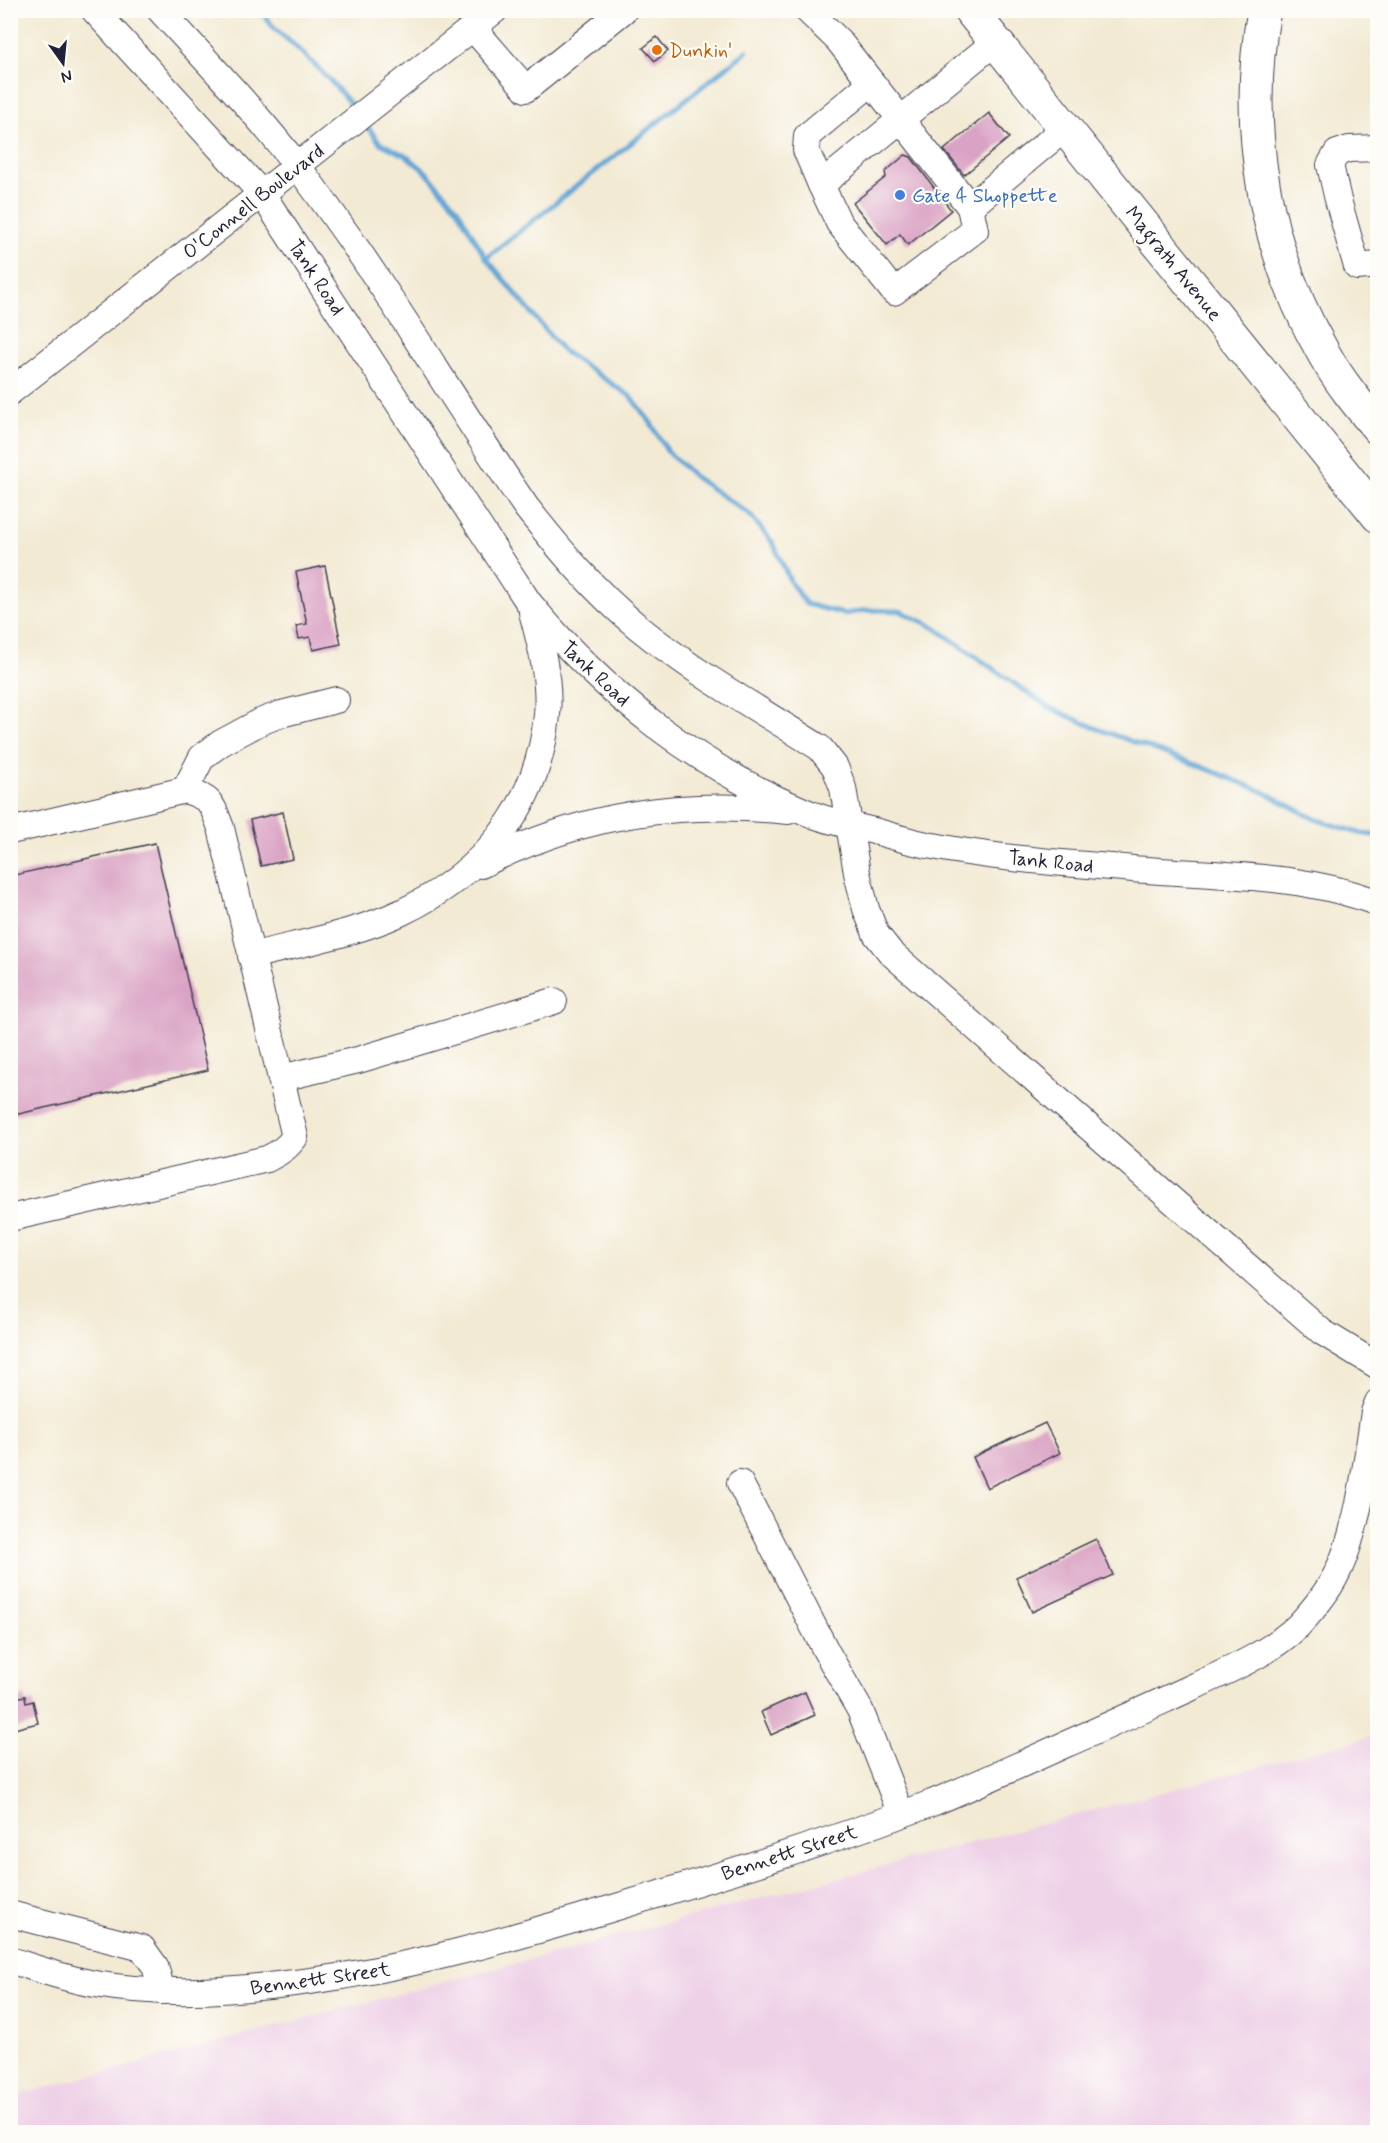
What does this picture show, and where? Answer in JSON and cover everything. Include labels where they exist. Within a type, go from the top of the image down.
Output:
[{"type":"main road","name":"Magrath Avenue","points":[[970,10],[1377,509]]},
{"type":"main road","points":[[1264,10],[1258,61],[1256,108],[1259,163],[1271,223],[1297,300],[1324,354],[1377,428]]},
{"type":"street","name":"Tank Road","points":[[94,10],[262,194],[529,603],[577,657],[613,692],[672,738],[747,784],[807,813],[932,846],[1020,858],[1276,880],[1338,890],[1377,903]]},
{"type":"street","points":[[160,10],[243,101],[297,166],[350,238],[526,507],[556,545],[597,590],[638,627],[686,662],[820,748],[835,767],[843,788],[857,873],[866,909],[876,934],[891,953],[1322,1332],[1377,1366]]},
{"type":"street","name":"O'Connell Boulevard","points":[[10,392],[495,10]]},
{"type":"street","points":[[473,28],[526,89],[624,10]]},
{"type":"street","points":[[807,10],[837,40],[970,207],[975,230],[894,292],[839,223],[806,150],[807,136],[871,83]]},
{"type":"street","points":[[821,185],[995,42]]},
{"type":"street","points":[[970,207],[1065,128]]},
{"type":"street","points":[[1377,148],[1349,149],[1336,153],[1330,165],[1357,267],[1377,266]]},
{"type":"street","points":[[251,956],[367,926],[398,914],[447,887],[468,872],[484,856],[516,811],[529,786],[538,761],[547,713],[547,688],[539,636],[529,603]]},
{"type":"street","points":[[185,790],[202,757],[221,742],[281,714],[336,700]]},
{"type":"street","points":[[10,831],[185,790],[204,796],[213,807],[221,828],[295,1137],[290,1145],[267,1159],[10,1218]]},
{"type":"street","points":[[468,872],[538,839],[567,829],[633,814],[696,807],[752,807],[807,813]]},
{"type":"street","points":[[281,1078],[358,1060],[554,1001]]},
{"type":"street","name":"Bennett Street","points":[[10,1960],[93,1984],[162,1991],[192,1992],[256,1988],[325,1980],[415,1963],[507,1940],[838,1838],[935,1801],[1114,1723],[1260,1655],[1285,1638],[1325,1593],[1345,1555],[1354,1523],[1377,1402]]},
{"type":"street","points":[[740,1483],[826,1651],[860,1710],[901,1814]]},
{"type":"street","points":[[10,1914],[142,1948],[155,1966],[162,1991]]},
{"type":"shaded area","points":[[1377,1735],[1377,2132],[11,2132],[11,2097]]},
{"type":"building","points":[[657,37],[668,51],[655,61],[643,48]]},
{"type":"building","points":[[989,113],[1009,138],[964,175],[944,150]]},
{"type":"building","name":"Gate 4 Shoppette","points":[[905,155],[911,157],[951,210],[908,245],[900,234],[887,245],[853,203],[886,177],[885,172]]},
{"type":"building","points":[[325,566],[341,644],[313,650],[310,637],[299,639],[296,626],[307,624],[296,572]]},
{"type":"building","points":[[283,812],[293,859],[261,866],[250,820]]},
{"type":"building","points":[[155,843],[208,1070],[10,1116],[10,876]]},
{"type":"building","points":[[1045,1423],[1060,1453],[987,1488],[973,1457]]},
{"type":"building","points":[[1096,1539],[1113,1575],[1032,1612],[1016,1577]]},
{"type":"building","points":[[805,1692],[815,1715],[771,1735],[761,1712]]},
{"type":"building","points":[[25,1696],[26,1703],[33,1701],[38,1723],[10,1730],[10,1699]]},
{"type":"waterway","points":[[261,10],[273,26],[320,70],[356,111]]},
{"type":"waterway","points":[[486,258],[747,51]]},
{"type":"waterway","points":[[363,121],[380,143],[407,156],[426,172],[457,208],[486,258],[563,351],[630,396],[651,423],[667,451],[696,478],[749,514],[773,543],[791,583],[806,604],[844,614],[867,610],[900,611],[932,626],[1048,707],[1098,729],[1264,792],[1315,819],[1359,833],[1378,836]]},
{"type":"place","name":"Dunkin'","points":[[657,50]]},
{"type":"place","name":"Gate 4 Shoppette","points":[[900,195]]}]
